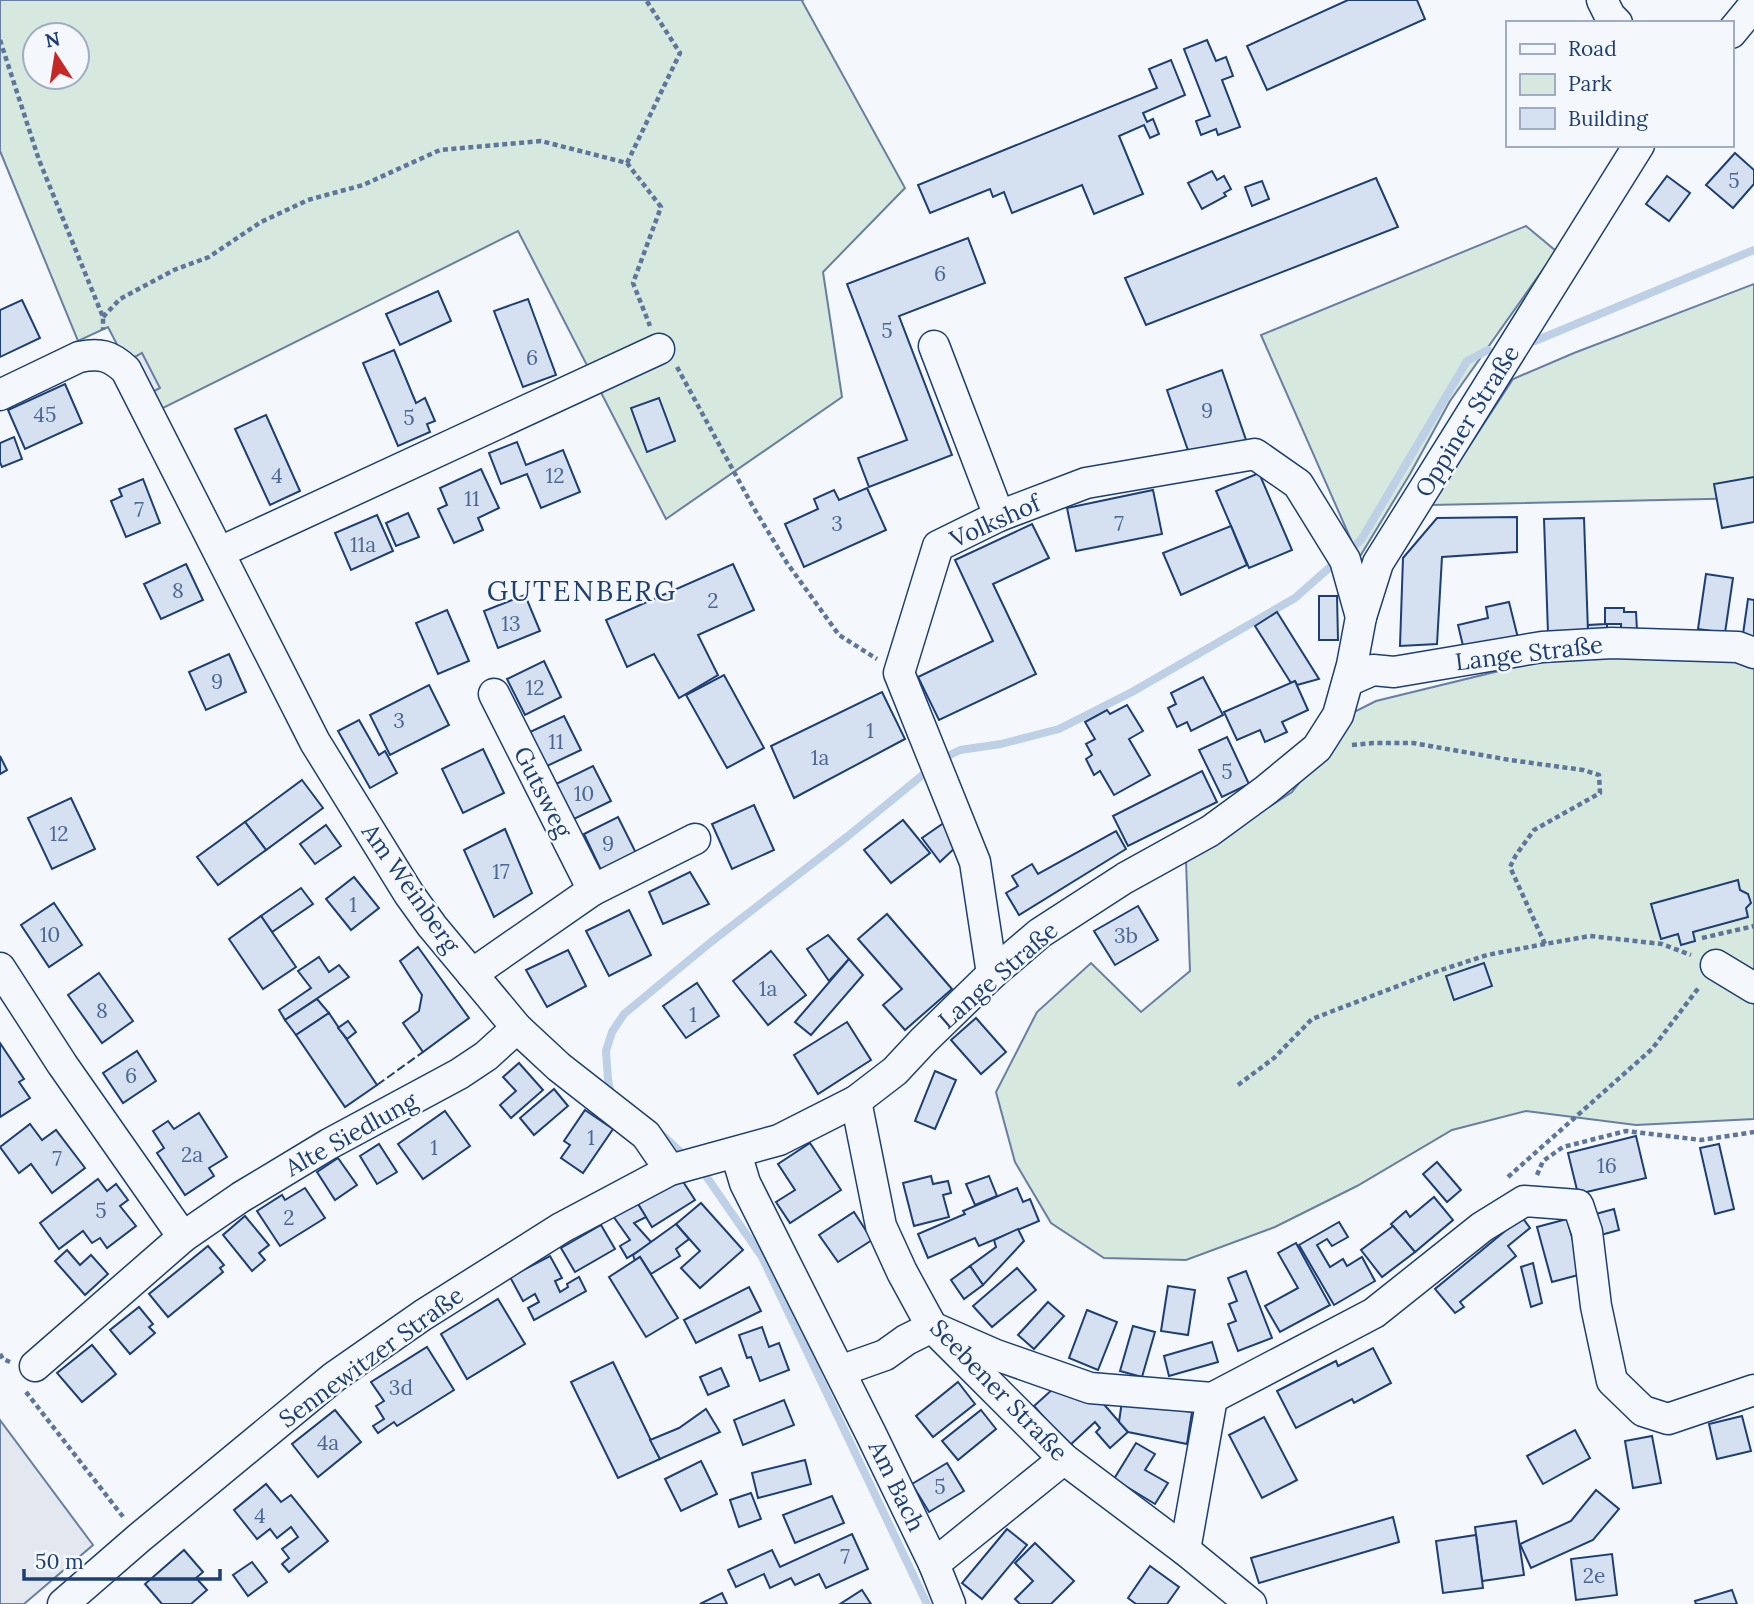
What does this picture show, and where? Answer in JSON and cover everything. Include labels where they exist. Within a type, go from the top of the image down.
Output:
[{"type":"street","points":[[1602,0],[1615,21]]},
{"type":"street","points":[[1733,31],[1754,5]]},
{"type":"street","name":"Oppiner Straße","points":[[1338,715],[1352,665],[1361,617],[1378,563],[1638,147]]},
{"type":"street","points":[[934,346],[999,516]]},
{"type":"street","points":[[220,552],[659,349]]},
{"type":"street","points":[[0,395],[79,358],[101,355]]},
{"type":"street","name":"Am Weinberg","points":[[101,355],[116,360],[126,370],[315,742],[409,894],[432,926],[517,1028],[559,1067],[646,1135],[679,1168]]},
{"type":"street","name":"Volkshof","points":[[899,673],[938,546],[999,516],[1086,483],[1255,454],[1298,484],[1338,549],[1361,617]]},
{"type":"street","name":"Lange Straße","points":[[1348,681],[1373,670],[1395,672],[1542,647],[1612,643],[1738,647],[1754,653]]},
{"type":"street","points":[[899,673],[975,862],[992,974]]},
{"type":"street","name":"Gutsweg","points":[[494,694],[593,890]]},
{"type":"street","name":"Lange Straße","points":[[679,1168],[779,1140],[856,1101],[895,1071],[992,974],[1040,933],[1125,877],[1210,831],[1317,748],[1338,715]]},
{"type":"street","points":[[472,974],[593,890],[695,839]]},
{"type":"street","points":[[1716,965],[1754,988]]},
{"type":"street","points":[[0,968],[62,1064],[183,1237]]},
{"type":"street","name":"Alte Siedlung","points":[[35,1366],[183,1237],[241,1197],[329,1144],[458,1074],[486,1055],[517,1028]]},
{"type":"street","name":"Seebener Straße","points":[[856,1101],[881,1226],[932,1327],[1065,1459],[1251,1604]]},
{"type":"street","name":"Am Bach","points":[[727,1155],[745,1183],[840,1370],[934,1564],[950,1604]]},
{"type":"street","name":"Sennewitzer Straße","points":[[63,1604],[334,1377],[423,1315],[561,1228],[679,1168]]},
{"type":"street","points":[[840,1370],[885,1356],[906,1340],[932,1327],[996,1354],[1090,1388],[1212,1398],[1374,1313],[1482,1227],[1524,1201],[1578,1205],[1587,1232],[1596,1306],[1612,1381],[1643,1411],[1668,1419],[1754,1390]]},
{"type":"street","points":[[1185,1550],[1212,1398]]},
{"type":"street","points":[[934,1564],[1065,1459]]},
{"type":"path","points":[[627,163],[680,53],[646,0]]},
{"type":"path","points":[[0,40],[38,160],[103,317],[101,355]]},
{"type":"path","points":[[103,317],[120,299],[174,270],[209,257],[261,222],[309,200],[363,185],[440,150],[541,141],[627,163],[661,207],[633,283],[659,349],[678,368],[734,474],[786,563],[839,635],[899,673]]},
{"type":"path","points":[[1317,748],[1413,743],[1583,770],[1599,775],[1600,793],[1534,830],[1510,867],[1545,944]]},
{"type":"path","points":[[1702,938],[1754,926]]},
{"type":"path","points":[[1238,1086],[1274,1058],[1312,1019],[1487,955],[1590,936],[1662,944],[1716,965],[1652,1049],[1566,1126]]},
{"type":"path","points":[[1524,1201],[1544,1161],[1563,1147],[1626,1131],[1701,1140],[1754,1132]]},
{"type":"path","points":[[35,1366],[23,1379],[24,1389],[139,1538]]},
{"type":"green space","points":[[0,0],[803,0],[905,188],[823,272],[842,397],[666,519],[518,231],[153,413],[144,396],[159,388],[141,354],[126,362],[108,327],[78,341],[0,151]]},
{"type":"green space","points":[[1526,226],[1556,251],[1450,401],[1359,558],[1261,335]]},
{"type":"green space","points":[[1754,284],[1754,498],[1431,505],[1513,379]]},
{"type":"green space","points":[[1617,649],[1754,662],[1754,1119],[1636,1125],[1526,1111],[1452,1130],[1357,1186],[1275,1227],[1186,1260],[1104,1258],[1051,1223],[1015,1162],[996,1092],[1037,1012],[1091,963],[1141,1012],[1190,971],[1186,861],[1292,792],[1322,753],[1342,718],[1376,701],[1548,659]]},
{"type":"shaded area","points":[[142,353],[160,388],[144,396],[126,362]]},
{"type":"shaded area","points":[[0,1420],[93,1545],[24,1604],[0,1604]]},
{"type":"building","points":[[1348,0],[1417,0],[1425,19],[1267,90],[1247,46]]},
{"type":"building","points":[[1207,40],[1216,61],[1226,57],[1233,76],[1222,80],[1240,127],[1218,135],[1216,129],[1201,135],[1196,121],[1210,116],[1184,49]]},
{"type":"building","points":[[1171,60],[1185,95],[1143,113],[1147,122],[1153,119],[1159,134],[1150,138],[1144,125],[1119,136],[1143,194],[1094,214],[1082,185],[1012,213],[1004,192],[993,197],[990,189],[930,213],[918,185],[1157,88],[1149,69]]},
{"type":"building","points":[[1735,153],[1754,170],[1754,184],[1733,208],[1706,185]]},
{"type":"building","points":[[1212,171],[1217,180],[1224,176],[1231,189],[1224,193],[1226,196],[1202,209],[1188,183]]},
{"type":"building","points":[[1667,176],[1690,193],[1669,221],[1646,204]]},
{"type":"building","points":[[1376,178],[1398,227],[1146,325],[1125,278]]},
{"type":"building","points":[[1262,181],[1269,199],[1252,206],[1245,187]]},
{"type":"building","points":[[968,238],[985,283],[899,316],[952,455],[869,487],[858,458],[907,440],[847,284]]},
{"type":"building","points":[[438,291],[451,321],[400,345],[386,314]]},
{"type":"building","points":[[528,299],[556,375],[523,387],[494,311]]},
{"type":"building","points":[[22,300],[40,338],[0,357],[0,310]]},
{"type":"building","points":[[394,350],[416,403],[425,398],[435,421],[427,424],[430,432],[398,446],[363,363]]},
{"type":"building","points":[[1222,370],[1246,440],[1191,459],[1167,390]]},
{"type":"building","points":[[65,384],[82,423],[25,449],[8,410]]},
{"type":"building","points":[[659,398],[675,441],[647,452],[631,408]]},
{"type":"building","points":[[266,415],[300,491],[270,505],[235,429]]},
{"type":"building","points":[[14,437],[22,459],[2,467],[0,443]]},
{"type":"building","points":[[517,442],[526,465],[563,450],[580,492],[541,508],[527,474],[501,484],[489,453]]},
{"type":"building","points":[[481,469],[499,508],[478,518],[483,530],[454,543],[438,509],[447,505],[440,488]]},
{"type":"building","points":[[1259,473],[1292,550],[1249,568],[1216,491]]},
{"type":"building","points":[[1754,477],[1754,522],[1722,528],[1714,484]]},
{"type":"building","points":[[143,479],[160,523],[126,537],[111,501],[122,496],[119,489]]},
{"type":"building","points":[[867,488],[886,530],[804,567],[785,524],[818,509],[814,499],[834,490],[839,500]]},
{"type":"building","points":[[1153,490],[1162,534],[1076,551],[1067,508]]},
{"type":"building","points":[[408,513],[419,537],[396,546],[386,523]]},
{"type":"building","points":[[377,515],[393,551],[351,570],[335,533]]},
{"type":"building","points":[[1517,517],[1517,552],[1442,557],[1437,644],[1400,646],[1403,558],[1437,518]]},
{"type":"building","points":[[1584,518],[1588,632],[1548,633],[1544,519]]},
{"type":"building","points":[[1032,524],[1049,558],[993,584],[1036,674],[939,720],[918,677],[993,641],[955,560]]},
{"type":"building","points":[[1231,526],[1247,565],[1181,595],[1163,553]]},
{"type":"building","points":[[186,564],[203,600],[161,619],[144,584]]},
{"type":"building","points":[[733,564],[754,610],[698,635],[718,675],[679,698],[654,654],[627,667],[606,620]]},
{"type":"building","points":[[1706,574],[1733,578],[1725,633],[1698,629]]},
{"type":"building","points":[[525,595],[540,631],[498,648],[484,611]]},
{"type":"building","points":[[1319,596],[1337,596],[1338,640],[1319,640]]},
{"type":"building","points":[[1748,599],[1754,600],[1754,642],[1742,641]]},
{"type":"building","points":[[1509,602],[1519,642],[1465,654],[1458,625],[1488,618],[1486,607]]},
{"type":"building","points":[[1605,608],[1624,608],[1624,612],[1636,612],[1637,630],[1621,631],[1621,624],[1607,624],[1607,632],[1588,632],[1588,625],[1605,624]]},
{"type":"building","points":[[447,610],[469,661],[438,674],[416,623]]},
{"type":"building","points":[[1277,612],[1319,679],[1297,685],[1295,681],[1291,683],[1255,626]]},
{"type":"building","points":[[229,654],[246,692],[206,710],[189,672]]},
{"type":"building","points":[[544,661],[561,697],[525,715],[507,679]]},
{"type":"building","points":[[724,675],[764,748],[727,768],[686,695]]},
{"type":"building","points":[[1203,677],[1223,715],[1191,731],[1187,722],[1177,727],[1168,708],[1176,704],[1171,693]]},
{"type":"building","points":[[1295,681],[1308,710],[1282,722],[1287,732],[1265,742],[1260,730],[1237,740],[1224,712]]},
{"type":"building","points":[[429,685],[449,725],[390,755],[370,715]]},
{"type":"building","points":[[882,692],[905,739],[794,798],[771,746]]},
{"type":"building","points":[[1127,705],[1143,731],[1129,739],[1150,775],[1114,795],[1100,771],[1094,775],[1086,759],[1092,755],[1086,744],[1095,739],[1085,722],[1107,710],[1110,714]]},
{"type":"building","points":[[564,716],[581,750],[547,766],[530,732]]},
{"type":"building","points":[[359,720],[379,755],[385,751],[397,773],[370,788],[338,731]]},
{"type":"building","points":[[1227,737],[1249,784],[1222,797],[1199,750]]},
{"type":"building","points":[[483,749],[504,793],[463,813],[442,769]]},
{"type":"building","points":[[0,756],[7,770],[0,774]]},
{"type":"building","points":[[593,766],[611,801],[574,819],[556,784]]},
{"type":"building","points":[[1202,771],[1217,802],[1128,846],[1113,816]]},
{"type":"building","points":[[302,780],[323,808],[266,850],[245,822]]},
{"type":"building","points":[[71,798],[95,849],[52,869],[28,818]]},
{"type":"building","points":[[754,805],[774,850],[732,869],[712,824]]},
{"type":"building","points":[[618,817],[636,853],[601,870],[584,834]]},
{"type":"building","points":[[903,820],[930,853],[891,883],[864,850]]},
{"type":"building","points":[[948,820],[959,844],[940,862],[922,838]]},
{"type":"building","points":[[245,822],[266,850],[218,885],[197,857]]},
{"type":"building","points":[[326,825],[341,846],[315,864],[300,844]]},
{"type":"building","points":[[505,829],[532,893],[494,917],[464,850]]},
{"type":"building","points":[[1116,831],[1126,849],[1019,915],[1006,893],[1018,886],[1012,876],[1032,864],[1038,874]]},
{"type":"building","points":[[690,872],[709,904],[663,924],[649,892]]},
{"type":"building","points":[[354,877],[379,908],[351,930],[326,899]]},
{"type":"building","points":[[1738,880],[1740,890],[1748,894],[1751,903],[1746,908],[1748,917],[1693,932],[1695,941],[1681,945],[1678,934],[1661,939],[1651,904]]},
{"type":"building","points":[[301,888],[313,904],[272,932],[261,916]]},
{"type":"building","points":[[54,903],[82,945],[49,967],[21,925]]},
{"type":"building","points":[[1138,906],[1158,940],[1115,965],[1094,931]]},
{"type":"building","points":[[629,910],[651,955],[609,976],[586,931]]},
{"type":"building","points":[[887,914],[952,989],[905,1030],[883,1005],[902,989],[858,939]]},
{"type":"building","points":[[261,916],[296,967],[263,989],[229,939]]},
{"type":"building","points":[[828,935],[849,959],[829,981],[807,949]]},
{"type":"building","points":[[418,947],[469,1018],[423,1052],[403,1023],[419,1011],[422,995],[400,961]]},
{"type":"building","points":[[568,950],[586,986],[547,1007],[526,970]]},
{"type":"building","points":[[771,951],[806,995],[768,1025],[733,981]]},
{"type":"building","points":[[319,957],[329,972],[339,965],[349,977],[285,1020],[279,1010],[311,988],[298,971]]},
{"type":"building","points":[[849,959],[863,975],[811,1035],[795,1022]]},
{"type":"building","points":[[1484,963],[1492,986],[1454,1000],[1446,976]]},
{"type":"building","points":[[99,973],[133,1021],[102,1043],[68,995]]},
{"type":"building","points":[[697,983],[719,1016],[686,1038],[663,1006]]},
{"type":"building","points":[[317,999],[329,1013],[296,1035],[285,1020]]},
{"type":"building","points":[[329,1013],[377,1085],[345,1107],[296,1035]]},
{"type":"building","points":[[976,1018],[1006,1052],[981,1074],[951,1040]]},
{"type":"building","points":[[348,1021],[356,1032],[347,1039],[338,1028]]},
{"type":"building","points":[[847,1022],[871,1060],[818,1094],[794,1055]]},
{"type":"building","points":[[0,1043],[24,1079],[19,1082],[30,1098],[0,1117]]},
{"type":"building","points":[[137,1051],[156,1081],[123,1103],[103,1073]]},
{"type":"building","points":[[519,1063],[543,1090],[511,1118],[500,1105],[516,1091],[503,1077]]},
{"type":"building","points":[[935,1071],[956,1080],[935,1129],[915,1121]]},
{"type":"building","points":[[554,1089],[568,1106],[534,1135],[520,1118]]},
{"type":"building","points":[[585,1110],[613,1129],[583,1173],[561,1158],[570,1145],[564,1141]]},
{"type":"building","points":[[445,1111],[470,1146],[423,1179],[398,1144]]},
{"type":"building","points":[[199,1113],[227,1157],[209,1168],[214,1176],[185,1195],[157,1153],[164,1148],[153,1131],[168,1121],[174,1129]]},
{"type":"building","points":[[30,1124],[42,1140],[56,1130],[85,1168],[52,1193],[31,1164],[19,1173],[0,1147]]},
{"type":"building","points":[[1636,1136],[1646,1178],[1578,1194],[1568,1153]]},
{"type":"building","points":[[810,1143],[841,1190],[790,1223],[776,1202],[795,1190],[778,1164]]},
{"type":"building","points":[[379,1144],[397,1172],[377,1184],[360,1156]]},
{"type":"building","points":[[1719,1144],[1734,1209],[1715,1214],[1700,1148]]},
{"type":"building","points":[[338,1158],[357,1185],[335,1200],[317,1172]]},
{"type":"building","points":[[1437,1162],[1461,1190],[1447,1202],[1423,1174]]},
{"type":"building","points":[[931,1176],[933,1184],[948,1181],[951,1193],[943,1195],[949,1217],[914,1226],[903,1183]]},
{"type":"building","points":[[989,1176],[997,1196],[975,1205],[966,1184]]},
{"type":"building","points":[[680,1177],[695,1200],[652,1227],[638,1204]]},
{"type":"building","points":[[98,1179],[107,1191],[116,1184],[128,1200],[120,1206],[136,1226],[107,1248],[100,1238],[92,1243],[83,1231],[59,1249],[40,1223]]},
{"type":"building","points":[[305,1188],[325,1218],[280,1246],[257,1211],[282,1195],[285,1200]]},
{"type":"building","points":[[1017,1188],[1023,1202],[1030,1199],[1039,1221],[979,1246],[975,1238],[928,1258],[918,1234]]},
{"type":"building","points":[[1434,1197],[1453,1220],[1415,1252],[1391,1224],[1406,1211],[1410,1217]]},
{"type":"building","points":[[701,1203],[743,1250],[700,1288],[681,1268],[700,1251],[676,1224]]},
{"type":"building","points":[[638,1204],[646,1217],[634,1223],[652,1243],[627,1258],[620,1246],[630,1240],[613,1216]]},
{"type":"building","points":[[1614,1209],[1619,1230],[1597,1236],[1592,1215]]},
{"type":"building","points":[[854,1212],[872,1240],[838,1262],[819,1235]]},
{"type":"building","points":[[245,1216],[269,1245],[259,1253],[265,1260],[252,1271],[223,1235]]},
{"type":"building","points":[[1522,1217],[1530,1228],[1508,1246],[1516,1256],[1460,1302],[1464,1307],[1455,1313],[1435,1289]]},
{"type":"building","points":[[1567,1219],[1582,1274],[1552,1282],[1537,1227]]},
{"type":"building","points":[[1339,1222],[1348,1237],[1332,1246],[1327,1239],[1317,1245],[1330,1267],[1343,1259],[1347,1266],[1362,1257],[1375,1281],[1334,1305],[1299,1245]]},
{"type":"building","points":[[676,1224],[689,1239],[676,1249],[680,1256],[651,1274],[640,1257],[635,1261],[633,1255]]},
{"type":"building","points":[[601,1225],[615,1249],[575,1272],[561,1248]]},
{"type":"building","points":[[1393,1226],[1415,1252],[1382,1277],[1361,1250]]},
{"type":"building","points":[[1018,1229],[1024,1241],[983,1285],[970,1266],[996,1247],[994,1240]]},
{"type":"building","points":[[1296,1243],[1330,1305],[1280,1332],[1265,1306],[1298,1288],[1278,1253]]},
{"type":"building","points":[[208,1246],[224,1265],[220,1268],[223,1272],[168,1317],[149,1294]]},
{"type":"building","points":[[67,1250],[80,1265],[91,1255],[108,1274],[85,1295],[55,1261]]},
{"type":"building","points":[[550,1256],[562,1278],[555,1281],[560,1292],[579,1277],[586,1291],[534,1320],[528,1308],[539,1302],[535,1294],[523,1301],[510,1277]]},
{"type":"building","points":[[640,1257],[678,1318],[646,1337],[609,1277]]},
{"type":"building","points":[[1533,1263],[1542,1303],[1531,1307],[1521,1267]]},
{"type":"building","points":[[970,1266],[983,1285],[964,1299],[951,1280]]},
{"type":"building","points":[[1017,1268],[1036,1290],[992,1327],[973,1306]]},
{"type":"building","points":[[1246,1271],[1272,1338],[1238,1351],[1228,1324],[1236,1321],[1229,1304],[1237,1301],[1228,1278]]},
{"type":"building","points":[[1168,1286],[1195,1290],[1188,1335],[1161,1331]]},
{"type":"building","points":[[749,1287],[761,1311],[696,1343],[684,1320]]},
{"type":"building","points":[[498,1299],[525,1344],[467,1379],[441,1334]]},
{"type":"building","points":[[1048,1302],[1064,1316],[1034,1349],[1018,1335]]},
{"type":"building","points":[[139,1307],[153,1324],[149,1327],[155,1333],[130,1354],[110,1330]]},
{"type":"building","points":[[1087,1310],[1117,1322],[1098,1370],[1069,1358]]},
{"type":"building","points":[[1133,1326],[1155,1332],[1142,1377],[1120,1371]]},
{"type":"building","points":[[762,1327],[769,1347],[779,1343],[789,1370],[760,1381],[751,1357],[747,1358],[739,1335]]},
{"type":"building","points":[[1212,1342],[1218,1362],[1169,1376],[1164,1356]]},
{"type":"building","points":[[92,1345],[116,1374],[82,1402],[57,1373]]},
{"type":"building","points":[[427,1347],[454,1390],[397,1426],[394,1422],[378,1433],[373,1426],[384,1419],[376,1406],[384,1401],[371,1382]]},
{"type":"building","points":[[1373,1348],[1391,1383],[1354,1403],[1352,1399],[1296,1428],[1277,1391],[1336,1361],[1338,1366]]},
{"type":"building","points":[[613,1362],[660,1459],[618,1478],[571,1382]]},
{"type":"building","points":[[721,1368],[729,1386],[708,1395],[700,1377]]},
{"type":"building","points":[[1074,1370],[1128,1432],[1110,1448],[1096,1432],[1100,1428],[1095,1422],[1069,1446],[1034,1406]]},
{"type":"building","points":[[958,1382],[975,1404],[933,1437],[916,1416]]},
{"type":"building","points":[[784,1400],[794,1425],[743,1445],[734,1420]]},
{"type":"building","points":[[1122,1401],[1192,1412],[1187,1444],[1128,1432],[1119,1422]]},
{"type":"building","points":[[706,1409],[720,1432],[660,1459],[650,1440],[679,1428]]},
{"type":"building","points":[[335,1410],[361,1442],[318,1477],[292,1444]]},
{"type":"building","points":[[981,1410],[996,1429],[958,1460],[942,1441]]},
{"type":"building","points":[[1742,1416],[1751,1451],[1717,1459],[1709,1424]]},
{"type":"building","points":[[1264,1417],[1297,1480],[1262,1498],[1229,1435]]},
{"type":"building","points":[[1575,1430],[1590,1458],[1543,1484],[1527,1456]]},
{"type":"building","points":[[1652,1436],[1661,1483],[1633,1488],[1625,1441]]},
{"type":"building","points":[[1136,1443],[1155,1454],[1145,1470],[1168,1483],[1155,1504],[1114,1479]]},
{"type":"building","points":[[805,1460],[811,1484],[758,1498],[752,1473]]},
{"type":"building","points":[[701,1461],[717,1494],[681,1511],[665,1479]]},
{"type":"building","points":[[947,1463],[964,1491],[929,1512],[912,1484]]},
{"type":"building","points":[[266,1484],[281,1502],[291,1495],[328,1541],[289,1572],[282,1564],[289,1558],[282,1549],[298,1537],[291,1527],[277,1538],[270,1529],[257,1539],[234,1510]]},
{"type":"building","points":[[1596,1490],[1619,1509],[1593,1540],[1531,1568],[1520,1544],[1571,1521]]},
{"type":"building","points":[[751,1493],[761,1519],[739,1527],[730,1500]]},
{"type":"building","points":[[832,1496],[844,1523],[795,1543],[783,1515]]},
{"type":"building","points":[[1393,1517],[1399,1542],[1259,1583],[1251,1558]]},
{"type":"building","points":[[1516,1521],[1524,1575],[1482,1581],[1475,1527]]},
{"type":"building","points":[[1007,1529],[1027,1545],[982,1599],[962,1583]]},
{"type":"building","points":[[852,1534],[868,1569],[826,1588],[819,1574],[795,1585],[791,1578],[770,1588],[764,1574],[736,1587],[728,1570],[772,1550],[780,1567]]},
{"type":"building","points":[[1476,1535],[1483,1588],[1443,1593],[1436,1541]]},
{"type":"building","points":[[1035,1543],[1074,1581],[1051,1604],[1020,1604],[1015,1599],[1033,1581],[1015,1563]]},
{"type":"building","points":[[184,1550],[203,1572],[196,1578],[207,1590],[191,1604],[162,1604],[145,1584]]},
{"type":"building","points":[[1612,1554],[1617,1595],[1576,1600],[1571,1559]]},
{"type":"building","points":[[252,1562],[267,1582],[248,1596],[233,1575]]},
{"type":"building","points":[[1150,1566],[1179,1587],[1167,1604],[1136,1604],[1128,1598]]},
{"type":"building","points":[[862,1590],[871,1604],[840,1604]]},
{"type":"building","points":[[1732,1590],[1737,1604],[1696,1604],[1695,1601]]},
{"type":"building","points":[[722,1593],[727,1604],[700,1604]]},
{"type":"waterway","points":[[1535,341],[1754,250]]},
{"type":"waterway","points":[[1348,551],[1361,540],[1467,361],[1488,350]]},
{"type":"waterway","points":[[948,756],[960,750],[1001,744],[1059,729],[1132,692],[1295,598],[1338,560]]},
{"type":"waterway","points":[[611,1096],[606,1051],[612,1032],[624,1014],[925,773]]},
{"type":"waterway","points":[[658,1131],[687,1158]]},
{"type":"waterway","points":[[699,1169],[762,1257],[927,1604]]},
{"type":"fence","points":[[377,1085],[423,1052]]},
{"type":"district","name":"GUTENBERG","points":[[582,591]]}]
